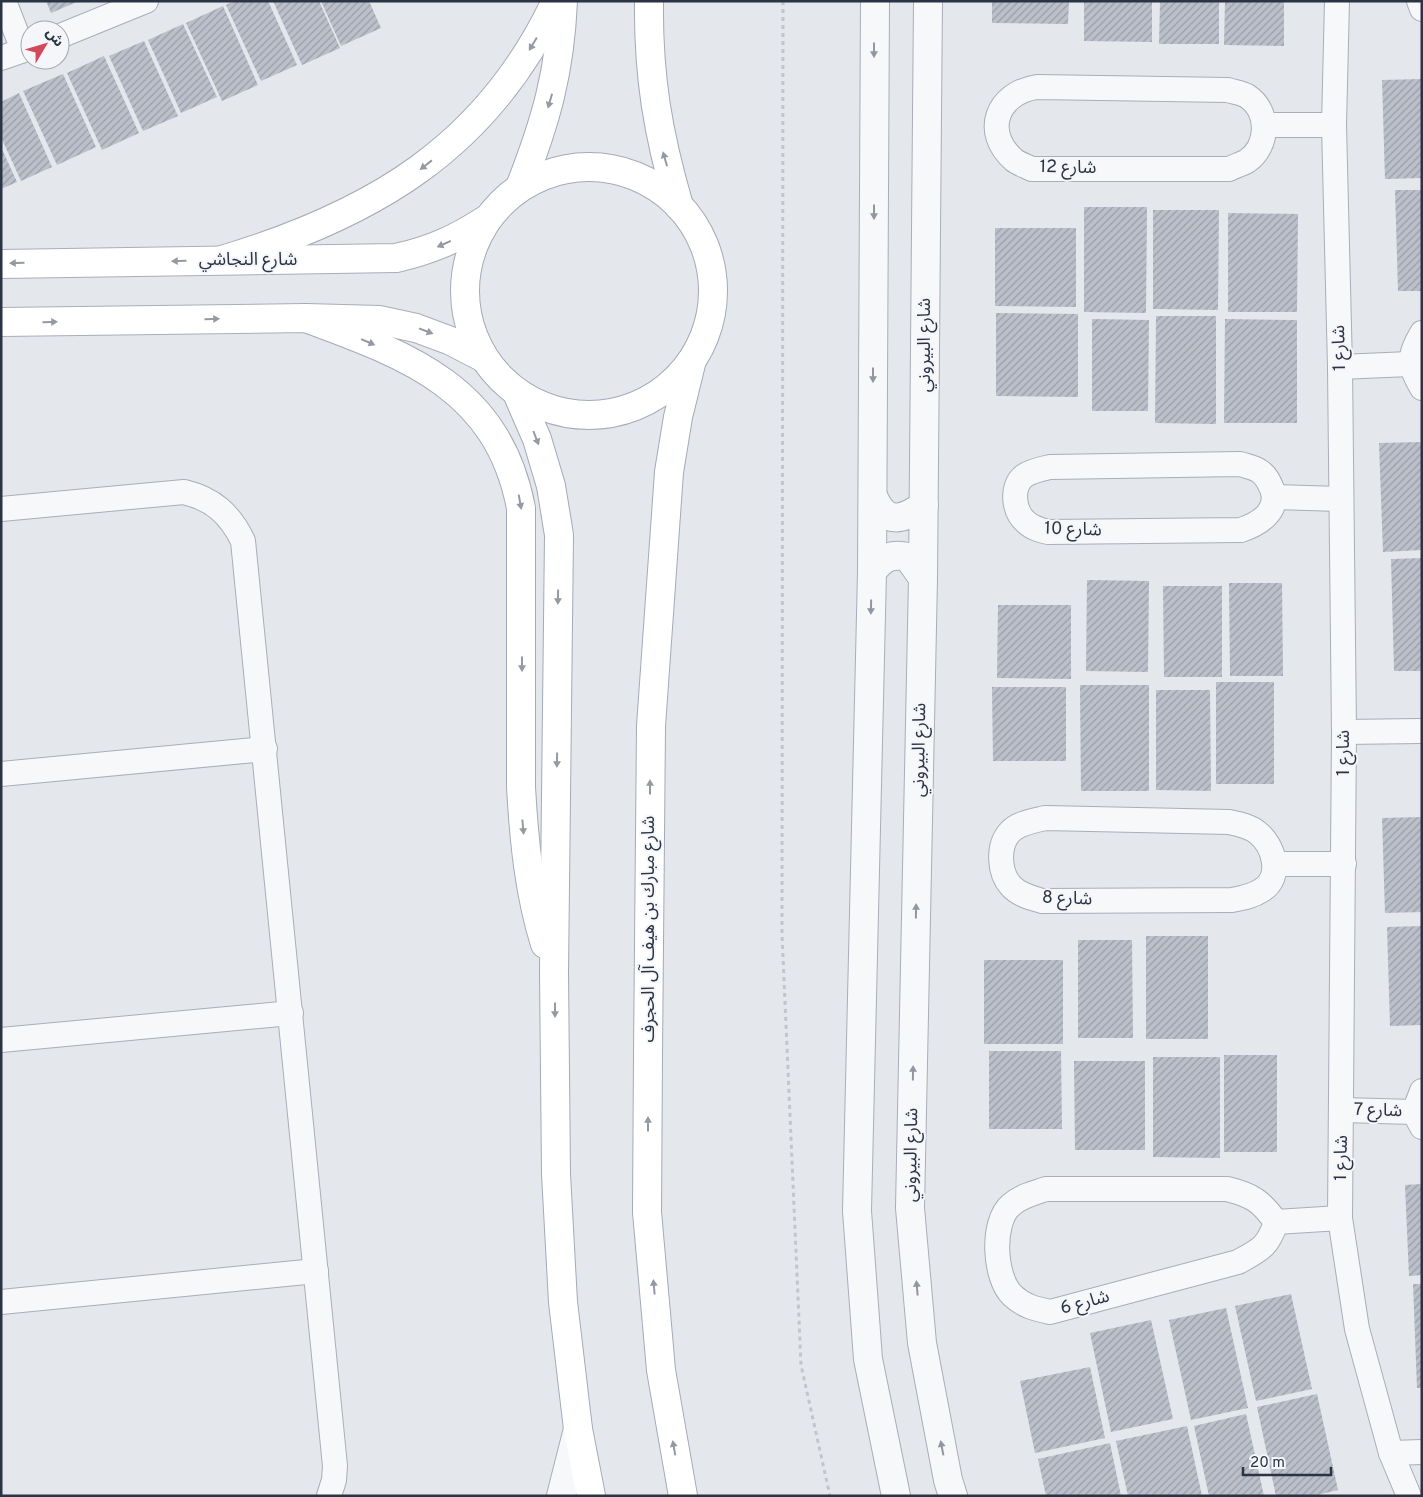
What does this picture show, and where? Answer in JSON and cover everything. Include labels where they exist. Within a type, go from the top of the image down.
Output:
[{"type":"main road","points":[[222,260],[288,239],[344,215],[382,195],[450,147],[503,88],[526,56],[556,1]]},
{"type":"main road","points":[[520,187],[540,138],[554,88],[562,38],[563,1]]},
{"type":"main road","points":[[649,1],[649,47],[653,101],[663,154],[679,206]]},
{"type":"main road","points":[[591,167],[616,170],[639,178],[660,190],[679,206],[694,225],[705,247],[711,271],[713,295],[710,319],[703,342],[690,364],[675,382],[656,397],[634,408],[610,414],[586,416],[562,413],[538,405],[517,393],[499,378],[484,358],[472,337],[466,313],[464,288],[467,264],[474,241],[486,219],[502,201],[520,187],[542,176],[566,168],[591,167]]},
{"type":"main road","name":"شارع النجاشي","points":[[1,264],[396,258],[428,251],[458,238],[486,219]]},
{"type":"main road","points":[[1,322],[306,318],[379,320],[416,328],[451,341],[484,358]]},
{"type":"main road","points":[[306,318],[370,342],[400,357],[459,393],[478,412],[494,433],[507,457],[516,482],[521,508],[521,787],[523,824],[534,899],[554,972]]},
{"type":"main road","name":"شارع مبارك بن هيف آل الحجرف","points":[[683,1496],[661,1370],[647,1212],[650,726],[669,472],[678,417],[690,364]]},
{"type":"main road","points":[[517,393],[537,439],[551,486],[559,535],[554,972],[557,1194],[562,1302],[578,1429],[591,1496]]},
{"type":"street","points":[[4,1],[20,34]]},
{"type":"street","points":[[70,32],[146,1]]},
{"type":"street","points":[[874,1],[872,572],[857,1211],[868,1359],[896,1496]]},
{"type":"street","name":"شارع البيروني","points":[[928,1],[923,578],[910,1208],[922,1343],[948,1480],[953,1496]]},
{"type":"street","name":"شارع 1","points":[[1338,1],[1334,125],[1340,367],[1344,732],[1343,1110],[1340,1218],[1357,1329],[1391,1453],[1409,1496]]},
{"type":"street","points":[[1419,1],[1422,9]]},
{"type":"street","points":[[1,58],[20,51]]},
{"type":"street","name":"شارع 12","points":[[1037,88],[1228,90],[1247,96],[1256,104],[1262,114],[1264,125],[1264,139],[1257,151],[1248,160],[1229,169],[1032,169],[1016,162],[1002,146],[995,129],[1000,111],[1012,97],[1024,89],[1037,88]]},
{"type":"street","points":[[1264,125],[1334,125]]},
{"type":"street","points":[[1422,334],[1414,347],[1410,364],[1422,388]]},
{"type":"street","points":[[1340,367],[1410,364]]},
{"type":"street","name":"شارع 10","points":[[1240,464],[1259,470],[1268,480],[1275,496],[1272,509],[1264,519],[1254,526],[1241,530],[1048,532],[1035,528],[1026,522],[1018,509],[1015,495],[1017,485],[1023,477],[1034,471],[1050,467],[1240,464]]},
{"type":"street","points":[[1,509],[184,492],[200,496],[226,513],[243,541],[246,556],[335,1466],[334,1480],[329,1496]]},
{"type":"street","points":[[873,496],[878,508],[887,516],[899,518],[911,514],[924,505]]},
{"type":"street","points":[[1275,496],[1340,499]]},
{"type":"street","points":[[872,572],[880,560],[896,554],[908,557],[923,578]]},
{"type":"street","points":[[1344,732],[1421,731]]},
{"type":"street","points":[[1,774],[265,749]]},
{"type":"street","name":"شارع 8","points":[[1045,818],[1229,822],[1247,826],[1259,833],[1269,846],[1276,864],[1272,878],[1264,889],[1248,897],[1232,900],[1042,901],[1024,895],[1010,886],[1001,863],[1001,849],[1009,832],[1022,824],[1045,818]]},
{"type":"street","points":[[1276,864],[1344,864]]},
{"type":"street","points":[[1,1040],[291,1013]]},
{"type":"street","name":"شارع 7","points":[[1343,1110],[1419,1110]]},
{"type":"street","name":"شارع 6","points":[[1227,1189],[1248,1194],[1264,1206],[1276,1222],[1271,1237],[1263,1249],[1238,1262],[1050,1312],[1030,1308],[1012,1295],[1003,1280],[998,1261],[998,1236],[1010,1206],[1024,1196],[1046,1190],[1227,1189]]},
{"type":"street","points":[[1276,1222],[1340,1218]]},
{"type":"street","points":[[1,1302],[316,1271]]},
{"type":"street","points":[[561,1496],[578,1429]]},
{"type":"street","points":[[1391,1453],[1422,1452]]},
{"type":"path","points":[[783,1],[782,934],[800,1365],[830,1496]]},
{"type":"building","points":[[46,1],[79,1],[51,13]]},
{"type":"building","points":[[234,1],[268,1],[297,65],[261,81],[226,5]]},
{"type":"building","points":[[273,1],[319,1],[340,48],[302,65]]},
{"type":"building","points":[[321,1],[369,1],[381,28],[341,46]]},
{"type":"building","points":[[992,1],[1069,1],[1068,24],[992,23]]},
{"type":"building","points":[[1084,1],[1152,1],[1152,42],[1084,41]]},
{"type":"building","points":[[1160,1],[1219,1],[1219,44],[1159,44]]},
{"type":"building","points":[[1225,1],[1284,1],[1284,46],[1224,45]]},
{"type":"building","points":[[223,6],[258,85],[222,101],[186,23]]},
{"type":"building","points":[[183,24],[217,97],[181,113],[148,40]]},
{"type":"building","points":[[144,41],[178,116],[143,131],[109,56]]},
{"type":"building","points":[[104,56],[139,133],[102,150],[67,73]]},
{"type":"building","points":[[63,74],[96,147],[57,165],[23,91]]},
{"type":"building","points":[[1422,79],[1422,178],[1385,179],[1382,80]]},
{"type":"building","points":[[19,93],[52,167],[21,181],[1,137],[1,102]]},
{"type":"building","points":[[1,147],[17,182],[1,189]]},
{"type":"building","points":[[1395,190],[1422,190],[1422,291],[1398,291]]},
{"type":"building","points":[[1084,207],[1147,207],[1146,313],[1084,312]]},
{"type":"building","points":[[1153,210],[1219,210],[1218,310],[1153,309]]},
{"type":"building","points":[[1228,213],[1298,214],[1297,312],[1228,312]]},
{"type":"building","points":[[995,228],[1076,228],[1076,307],[995,306]]},
{"type":"building","points":[[996,313],[1078,314],[1078,397],[996,396]]},
{"type":"building","points":[[1156,316],[1216,316],[1216,424],[1155,423]]},
{"type":"building","points":[[1092,319],[1149,320],[1148,411],[1092,411]]},
{"type":"building","points":[[1225,319],[1297,320],[1297,423],[1224,423]]},
{"type":"building","points":[[1422,442],[1422,550],[1383,552],[1379,443]]},
{"type":"building","points":[[1422,558],[1422,671],[1394,671],[1391,559]]},
{"type":"building","points":[[1087,580],[1149,581],[1148,672],[1086,671]]},
{"type":"building","points":[[1229,583],[1282,583],[1283,676],[1230,676]]},
{"type":"building","points":[[1163,586],[1222,586],[1222,677],[1164,677]]},
{"type":"building","points":[[998,605],[1071,605],[1071,679],[997,678]]},
{"type":"building","points":[[1216,682],[1274,682],[1274,784],[1216,784]]},
{"type":"building","points":[[1080,685],[1149,685],[1149,791],[1081,791]]},
{"type":"building","points":[[992,687],[1066,687],[1066,761],[993,761]]},
{"type":"building","points":[[1156,690],[1210,690],[1211,791],[1156,790]]},
{"type":"building","points":[[1422,817],[1422,912],[1385,913],[1382,818]]},
{"type":"building","points":[[1422,926],[1422,1025],[1390,1026],[1387,927]]},
{"type":"building","points":[[1146,936],[1208,936],[1208,1039],[1146,1039]]},
{"type":"building","points":[[1078,940],[1132,940],[1133,1038],[1078,1038]]},
{"type":"building","points":[[984,960],[1063,960],[1063,1044],[984,1044]]},
{"type":"building","points":[[989,1051],[1061,1051],[1062,1129],[989,1129]]},
{"type":"building","points":[[1224,1055],[1277,1055],[1277,1152],[1224,1152]]},
{"type":"building","points":[[1153,1057],[1220,1057],[1220,1158],[1153,1157]]},
{"type":"building","points":[[1074,1061],[1145,1061],[1145,1150],[1075,1150]]},
{"type":"building","points":[[1422,1184],[1422,1275],[1409,1276],[1405,1185]]},
{"type":"building","points":[[1413,1284],[1422,1284],[1422,1388],[1417,1388]]},
{"type":"building","points":[[1291,1294],[1312,1389],[1256,1401],[1235,1306]]},
{"type":"building","points":[[1226,1308],[1248,1408],[1191,1420],[1169,1320]]},
{"type":"building","points":[[1151,1320],[1173,1419],[1111,1432],[1090,1333]]},
{"type":"building","points":[[1090,1367],[1105,1438],[1035,1453],[1020,1381]]},
{"type":"building","points":[[1317,1394],[1338,1490],[1313,1496],[1276,1496],[1257,1407]]},
{"type":"building","points":[[1246,1414],[1264,1496],[1209,1496],[1194,1426]]},
{"type":"building","points":[[1187,1426],[1202,1496],[1128,1496],[1116,1441]]},
{"type":"building","points":[[1110,1443],[1121,1496],[1046,1496],[1038,1459]]}]
